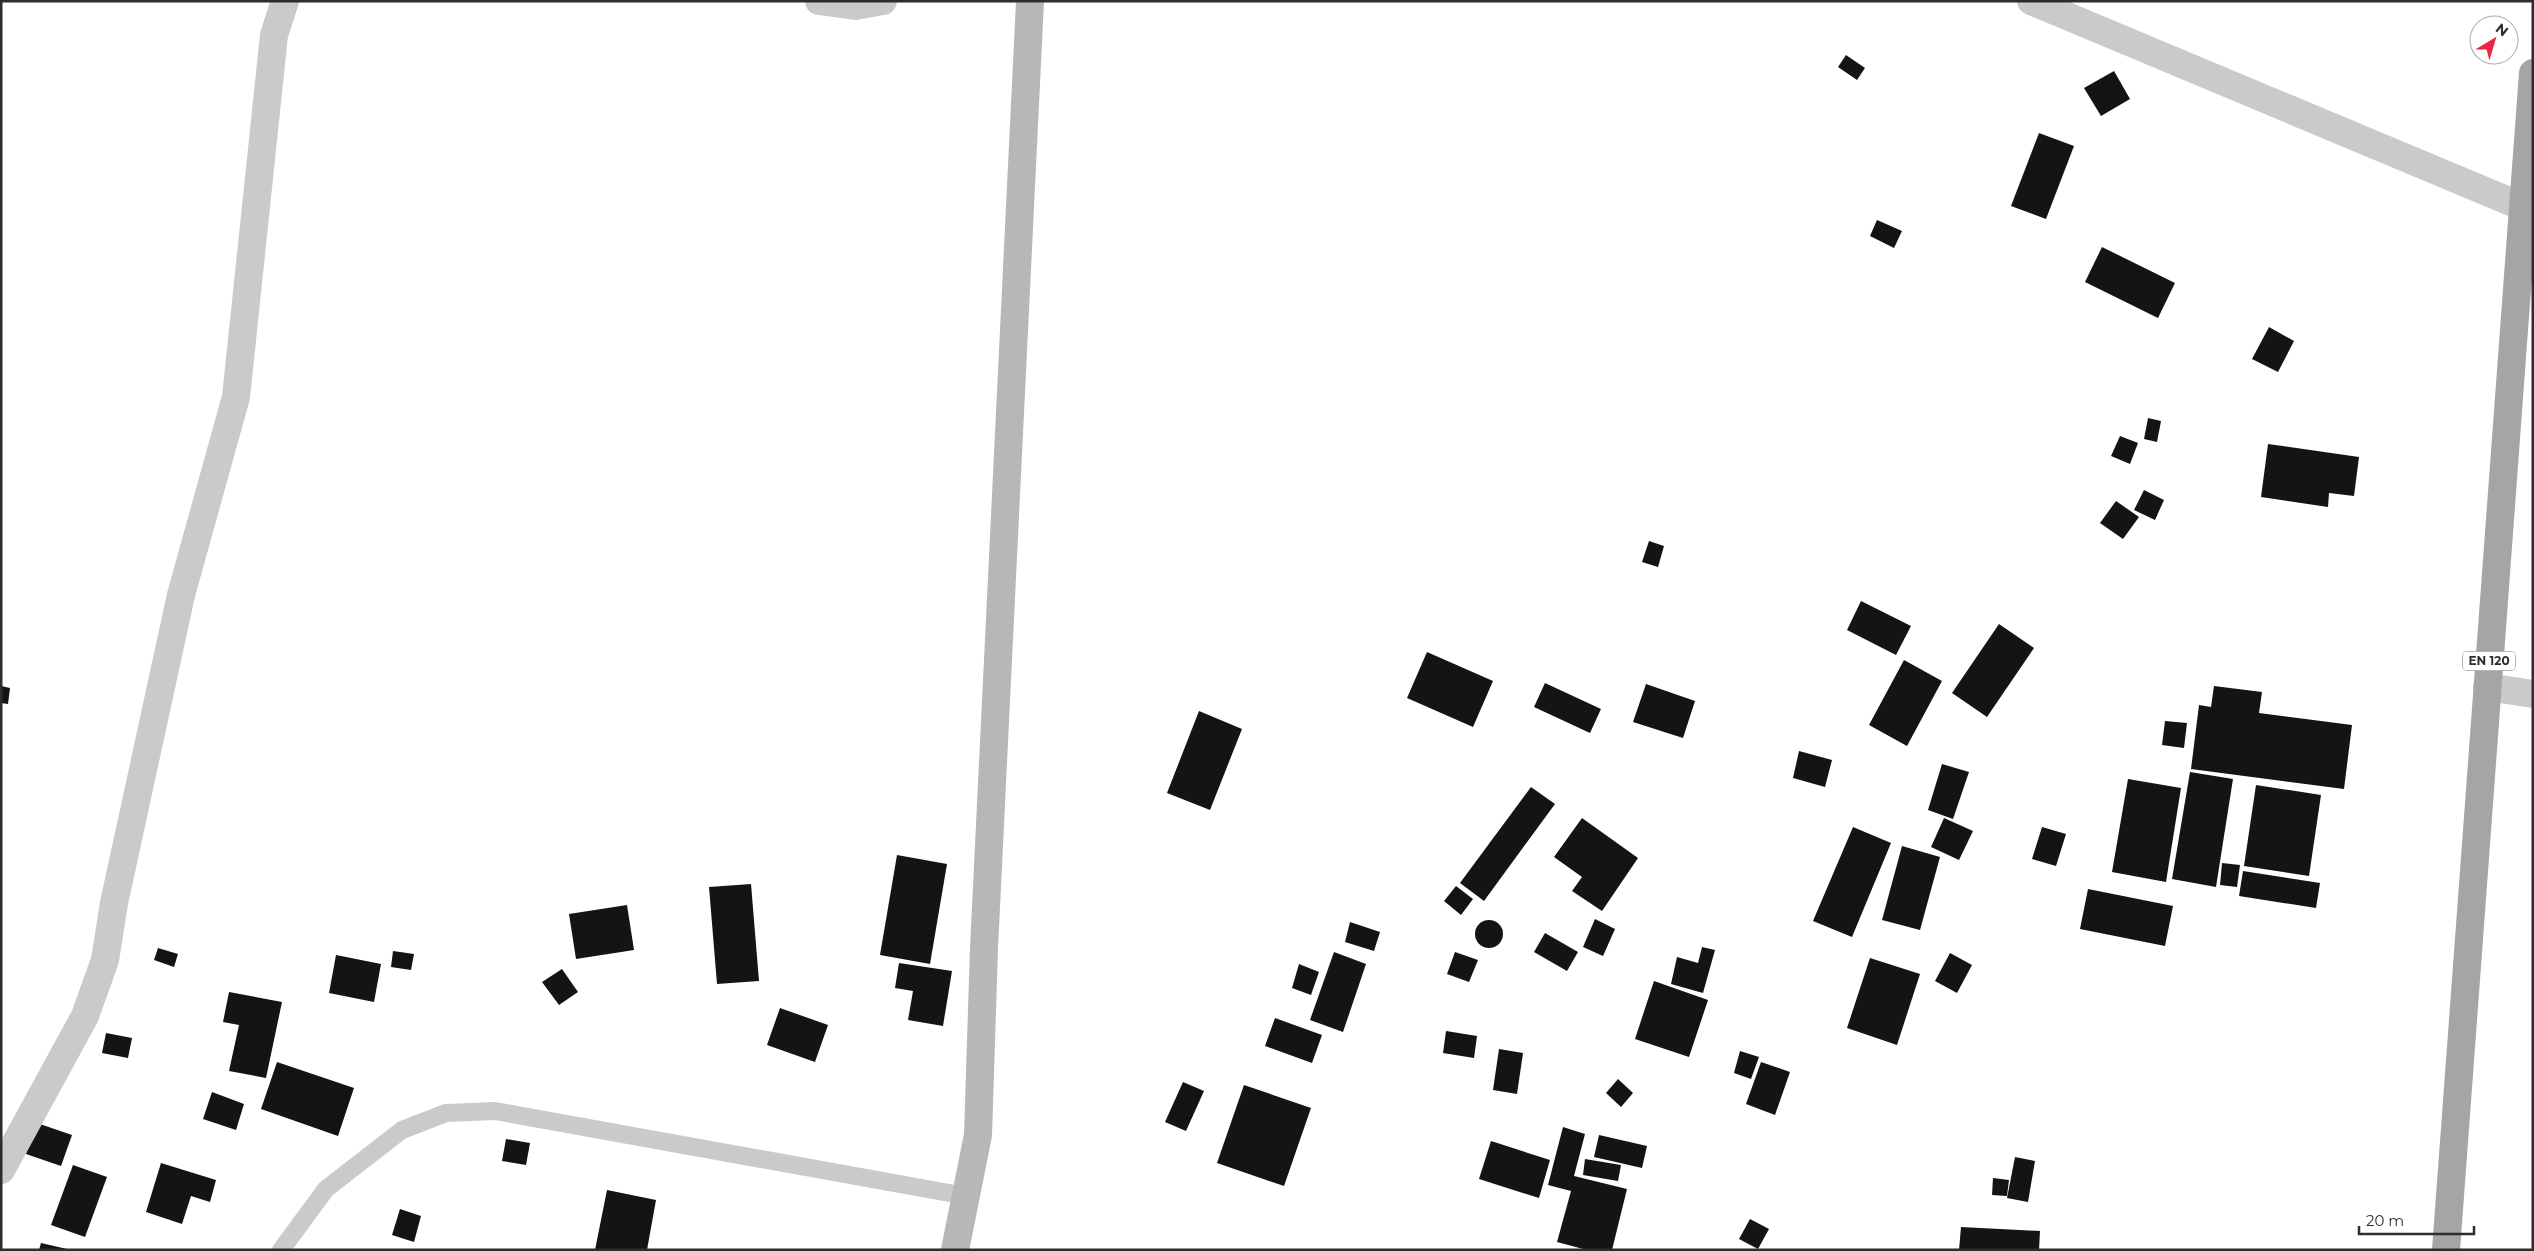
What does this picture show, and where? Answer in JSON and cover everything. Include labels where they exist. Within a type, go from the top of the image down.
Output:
[{"type":"main road","name":"EN 120","points":[[2446,1250],[2523,207],[2531,130],[2533,73]]},
{"type":"street","points":[[1,1170],[85,1016],[105,960],[116,893],[181,595],[236,397],[274,35],[286,1]]},
{"type":"street","points":[[819,1],[856,6],[883,1]]},
{"type":"street","points":[[955,1250],[978,1135],[984,948],[1030,1]]},
{"type":"street","points":[[2031,1],[2523,207]]},
{"type":"street","points":[[2487,687],[2533,694]]},
{"type":"lane","points":[[282,1250],[326,1189],[402,1130],[446,1112],[495,1111],[966,1196]]},
{"type":"building","points":[[1846,55],[1865,68],[1857,80],[1838,67]]},
{"type":"building","points":[[2114,71],[2130,99],[2101,116],[2084,88]]},
{"type":"building","points":[[2039,133],[2074,146],[2046,219],[2011,206]]},
{"type":"building","points":[[1877,220],[1902,231],[1894,248],[1870,236]]},
{"type":"building","points":[[2102,247],[2175,283],[2158,318],[2085,282]]},
{"type":"building","points":[[2269,327],[2294,341],[2278,372],[2252,359]]},
{"type":"building","points":[[2148,418],[2161,421],[2157,442],[2144,439]]},
{"type":"building","points":[[2120,436],[2138,443],[2130,464],[2111,456]]},
{"type":"building","points":[[2268,444],[2359,457],[2354,496],[2329,493],[2328,507],[2261,497]]},
{"type":"building","points":[[2144,490],[2164,500],[2155,520],[2134,510]]},
{"type":"building","points":[[2116,501],[2139,517],[2123,539],[2100,523]]},
{"type":"building","points":[[1649,541],[1664,546],[1658,567],[1642,562]]},
{"type":"building","points":[[1861,601],[1911,626],[1896,655],[1847,630]]},
{"type":"building","points":[[1999,624],[2034,648],[1987,717],[1952,693]]},
{"type":"building","points":[[1427,652],[1493,681],[1473,727],[1407,698]]},
{"type":"building","points":[[1904,660],[1942,681],[1907,746],[1869,725]]},
{"type":"building","points":[[1545,683],[1601,709],[1590,733],[1534,707]]},
{"type":"building","points":[[1646,684],[1695,701],[1683,738],[1633,722]]},
{"type":"building","points":[[1,686],[10,688],[8,704],[1,703]]},
{"type":"building","points":[[2214,686],[2262,692],[2259,713],[2352,725],[2344,789],[2191,769],[2199,705],[2211,707]]},
{"type":"building","points":[[1199,711],[1242,729],[1210,810],[1167,793]]},
{"type":"building","points":[[2165,721],[2187,723],[2184,748],[2162,745]]},
{"type":"building","points":[[1799,751],[1832,760],[1825,787],[1793,778]]},
{"type":"building","points":[[1942,764],[1969,772],[1953,819],[1928,810]]},
{"type":"building","points":[[2190,772],[2233,779],[2216,887],[2172,879]]},
{"type":"building","points":[[2128,779],[2181,788],[2166,882],[2112,872]]},
{"type":"building","points":[[2256,785],[2321,795],[2309,876],[2244,866]]},
{"type":"building","points":[[1531,787],[1555,804],[1484,901],[1460,883]]},
{"type":"building","points":[[1582,818],[1638,858],[1602,911],[1572,891],[1582,877],[1554,857]]},
{"type":"building","points":[[1944,818],[1973,831],[1959,860],[1931,847]]},
{"type":"building","points":[[1853,827],[1891,843],[1852,937],[1813,921]]},
{"type":"building","points":[[2042,827],[2066,834],[2056,866],[2032,859]]},
{"type":"building","points":[[1902,846],[1940,857],[1920,930],[1882,920]]},
{"type":"building","points":[[897,855],[947,864],[930,964],[880,955]]},
{"type":"building","points":[[2222,863],[2240,865],[2237,887],[2220,885]]},
{"type":"building","points":[[2243,871],[2320,883],[2316,908],[2239,896]]},
{"type":"building","points":[[751,884],[759,981],[717,984],[709,887]]},
{"type":"building","points":[[1456,886],[1473,899],[1461,915],[1444,901]]},
{"type":"building","points":[[2088,889],[2173,906],[2165,946],[2080,929]]},
{"type":"building","points":[[627,905],[634,950],[576,959],[569,914]]},
{"type":"building","points":[[1595,919],[1615,929],[1603,956],[1583,947]]},
{"type":"building","points":[[1489,920],[1499,924],[1503,934],[1499,944],[1489,948],[1479,944],[1475,934],[1479,924]]},
{"type":"building","points":[[1350,922],[1380,932],[1374,951],[1345,942]]},
{"type":"building","points":[[1545,933],[1578,952],[1567,971],[1534,952]]},
{"type":"building","points":[[1702,947],[1715,950],[1703,993],[1671,984],[1677,957],[1698,963]]},
{"type":"building","points":[[158,948],[178,954],[174,967],[154,960]]},
{"type":"building","points":[[393,951],[414,954],[411,970],[391,967]]},
{"type":"building","points":[[1334,952],[1366,964],[1343,1032],[1310,1020]]},
{"type":"building","points":[[1455,952],[1478,960],[1469,982],[1447,974]]},
{"type":"building","points":[[1950,953],[1972,965],[1957,993],[1935,981]]},
{"type":"building","points":[[336,955],[381,964],[374,1002],[329,993]]},
{"type":"building","points":[[1870,958],[1920,974],[1897,1045],[1847,1028]]},
{"type":"building","points":[[899,963],[952,971],[943,1026],[908,1020],[913,991],[895,988]]},
{"type":"building","points":[[1299,964],[1319,972],[1311,995],[1292,988]]},
{"type":"building","points":[[562,969],[578,992],[559,1005],[542,982]]},
{"type":"building","points":[[1654,981],[1708,1000],[1689,1057],[1635,1039]]},
{"type":"building","points":[[229,992],[282,1002],[266,1078],[229,1071],[239,1025],[223,1022]]},
{"type":"building","points":[[780,1008],[828,1025],[815,1062],[767,1045]]},
{"type":"building","points":[[1275,1018],[1322,1035],[1312,1063],[1265,1046]]},
{"type":"building","points":[[1446,1031],[1477,1036],[1474,1058],[1443,1053]]},
{"type":"building","points":[[106,1033],[132,1038],[128,1058],[102,1053]]},
{"type":"building","points":[[1499,1049],[1523,1053],[1517,1094],[1493,1090]]},
{"type":"building","points":[[1740,1051],[1759,1057],[1751,1079],[1734,1073]]},
{"type":"building","points":[[277,1062],[354,1088],[338,1136],[261,1109]]},
{"type":"building","points":[[1761,1062],[1790,1072],[1775,1115],[1746,1104]]},
{"type":"building","points":[[1618,1079],[1633,1093],[1621,1107],[1606,1093]]},
{"type":"building","points":[[1183,1082],[1204,1091],[1186,1131],[1165,1122]]},
{"type":"building","points":[[1244,1085],[1311,1108],[1284,1186],[1217,1163]]},
{"type":"building","points":[[212,1092],[244,1104],[236,1130],[203,1119]]},
{"type":"building","points":[[37,1123],[72,1135],[61,1166],[26,1154]]},
{"type":"building","points":[[1563,1127],[1585,1134],[1574,1176],[1627,1189],[1612,1250],[1587,1250],[1557,1242],[1571,1191],[1548,1185]]},
{"type":"building","points":[[1599,1135],[1647,1146],[1642,1168],[1594,1157]]},
{"type":"building","points":[[506,1139],[530,1143],[526,1165],[502,1161]]},
{"type":"building","points":[[1491,1141],[1550,1160],[1539,1198],[1479,1179]]},
{"type":"building","points":[[2015,1157],[2035,1161],[2028,1202],[2007,1198]]},
{"type":"building","points":[[1585,1159],[1621,1165],[1618,1181],[1583,1175]]},
{"type":"building","points":[[161,1163],[216,1180],[210,1202],[191,1196],[182,1224],[146,1212]]},
{"type":"building","points":[[73,1165],[107,1177],[85,1237],[51,1225]]},
{"type":"building","points":[[1993,1178],[2009,1180],[2007,1196],[1992,1195]]},
{"type":"building","points":[[607,1190],[656,1200],[647,1250],[595,1250]]},
{"type":"building","points":[[400,1209],[421,1216],[414,1242],[392,1235]]},
{"type":"building","points":[[1750,1219],[1769,1229],[1758,1249],[1739,1239]]},
{"type":"building","points":[[1961,1227],[2040,1231],[2039,1250],[1959,1250]]},
{"type":"building","points":[[41,1243],[67,1249],[67,1250],[39,1250]]}]
